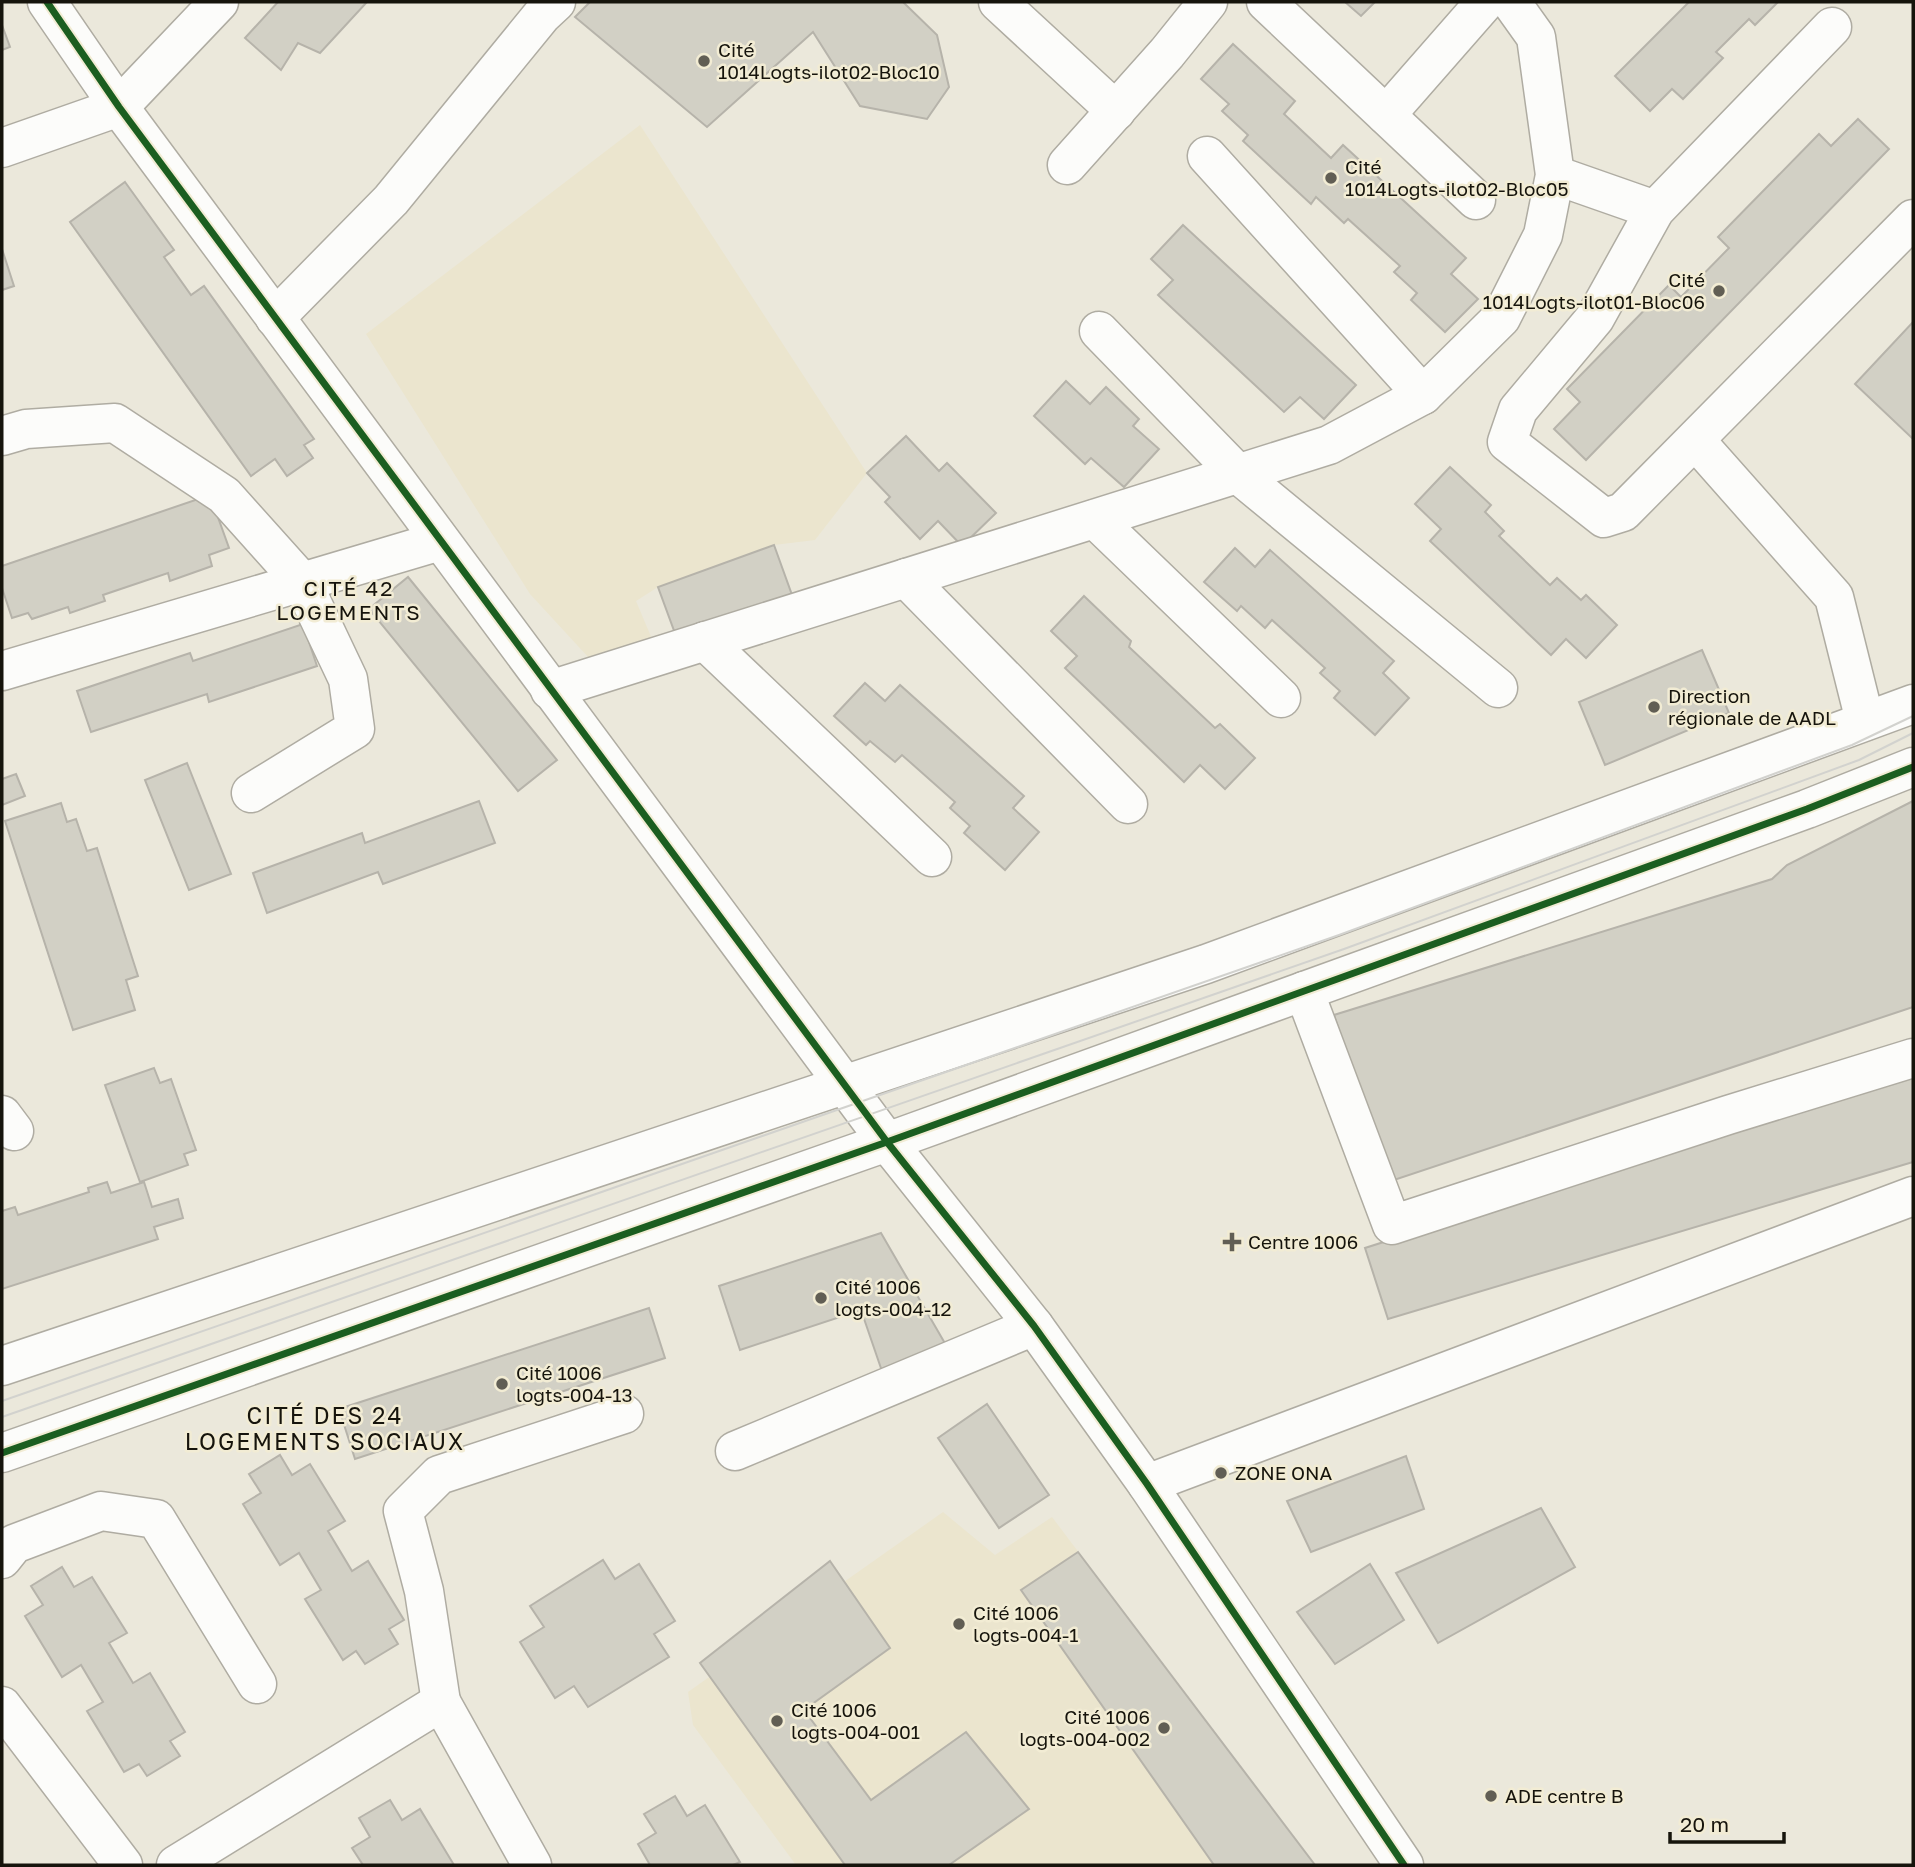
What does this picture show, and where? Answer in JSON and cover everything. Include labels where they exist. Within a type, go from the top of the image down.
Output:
[{"type":"street","points":[[47,2],[119,107],[550,690],[887,1142],[1034,1326],[1147,1484],[1404,1865]]},
{"type":"street","points":[[2,148],[119,107],[219,2]]},
{"type":"street","points":[[275,318],[391,200],[542,15],[556,2]]},
{"type":"street","points":[[998,2],[1116,111]]},
{"type":"street","points":[[1067,166],[1167,53],[1208,2]]},
{"type":"street","points":[[1266,2],[1476,200]]},
{"type":"street","points":[[1386,116],[1485,2]]},
{"type":"street","points":[[550,690],[1329,445],[1423,395],[1501,318],[1543,235],[1556,175],[1536,37],[1511,2]]},
{"type":"street","points":[[1832,27],[1655,210],[1595,318],[1518,410],[1507,442],[1604,518],[1623,512],[1913,219]]},
{"type":"street","points":[[1207,156],[1423,395]]},
{"type":"street","points":[[1556,175],[1655,210]]},
{"type":"street","points":[[1099,331],[1238,474],[1498,688]]},
{"type":"street","points":[[2,436],[26,429],[115,423],[225,495],[302,582],[348,679],[355,729],[251,793]]},
{"type":"street","points":[[1695,440],[1834,597],[1864,722]]},
{"type":"street","points":[[1095,519],[1280,698]]},
{"type":"street","points":[[2,671],[440,541]]},
{"type":"street","points":[[906,578],[1128,804]]},
{"type":"street","points":[[705,641],[932,857]]},
{"type":"street","points":[[2,1366],[1206,964],[1913,704]]},
{"type":"street","points":[[2,1453],[887,1142],[1807,809],[1913,767]]},
{"type":"street","points":[[1304,991],[1392,1225],[1728,1115],[1913,1058]]},
{"type":"street","points":[[1147,1484],[1913,1196]]},
{"type":"street","points":[[735,1451],[1034,1326]]},
{"type":"street","points":[[532,1865],[441,1702],[424,1591],[403,1511],[439,1475],[624,1415]]},
{"type":"street","points":[[2,1559],[14,1544],[101,1511],[156,1519],[257,1684]]},
{"type":"street","points":[[176,1865],[441,1702]]},
{"type":"street","points":[[2,1706],[123,1865]]},
{"type":"shaded area","points":[[640,125],[867,473],[815,540],[774,545],[658,587],[636,601],[652,639],[589,658],[530,594],[366,334]]},
{"type":"shaded area","name":"Cité 1006 logts-004-1","points":[[943,1512],[995,1555],[1052,1517],[1315,1865],[796,1865],[693,1725],[688,1692]]},
{"type":"building","points":[[278,2],[367,2],[320,53],[298,43],[281,70],[245,38]]},
{"type":"building","name":"Cité 1014Logts-ilot02-Bloc10","points":[[590,2],[903,2],[937,35],[949,87],[927,119],[860,106],[813,32],[707,127],[575,17]]},
{"type":"building","points":[[1345,2],[1375,2],[1361,16]]},
{"type":"building","points":[[1689,2],[1778,2],[1755,25],[1749,19],[1716,52],[1723,58],[1683,99],[1672,89],[1650,111],[1615,76]]},
{"type":"building","points":[[2,25],[10,47],[2,50]]},
{"type":"building","name":"Cité 1014Logts-ilot02-Bloc05","points":[[1233,44],[1295,101],[1284,114],[1331,158],[1343,145],[1466,258],[1451,274],[1478,299],[1445,332],[1411,300],[1417,293],[1394,272],[1400,266],[1348,219],[1344,223],[1316,197],[1311,204],[1243,141],[1248,135],[1222,111],[1229,104],[1201,79]]},
{"type":"building","name":"Cité 1014Logts-ilot01-Bloc06","points":[[1858,119],[1889,149],[1586,460],[1554,429],[1580,402],[1567,389],[1669,285],[1681,297],[1729,248],[1718,237],[1819,134],[1831,146]]},
{"type":"building","points":[[125,182],[174,250],[164,257],[191,295],[204,286],[314,439],[304,445],[313,458],[287,476],[275,459],[251,476],[70,222]]},
{"type":"building","points":[[1183,225],[1356,385],[1324,419],[1300,397],[1284,412],[1158,295],[1173,280],[1151,259]]},
{"type":"building","points":[[2,249],[14,286],[2,290]]},
{"type":"building","points":[[1913,322],[1913,439],[1855,384]]},
{"type":"building","points":[[1066,381],[1090,404],[1106,387],[1139,419],[1133,426],[1159,449],[1124,487],[1091,458],[1085,464],[1034,416]]},
{"type":"building","points":[[906,436],[939,471],[947,463],[996,513],[962,546],[938,521],[920,539],[885,502],[890,497],[867,473]]},
{"type":"building","points":[[1450,467],[1491,505],[1485,512],[1504,531],[1499,536],[1550,585],[1557,578],[1581,600],[1586,595],[1617,625],[1586,658],[1566,639],[1551,655],[1430,541],[1441,529],[1415,504]]},
{"type":"building","points":[[210,495],[229,548],[209,555],[212,566],[170,581],[168,573],[103,595],[105,601],[70,613],[68,607],[32,619],[28,613],[12,618],[2,588],[2,566]]},
{"type":"building","points":[[774,545],[792,595],[676,636],[658,587]]},
{"type":"building","points":[[1235,548],[1255,567],[1270,550],[1394,661],[1383,673],[1409,698],[1375,735],[1334,698],[1340,691],[1320,673],[1325,668],[1272,620],[1265,628],[1241,606],[1237,611],[1204,582]]},
{"type":"building","points":[[408,577],[557,760],[518,791],[369,609]]},
{"type":"building","points":[[1084,596],[1131,641],[1129,647],[1215,728],[1220,724],[1255,758],[1225,789],[1200,765],[1184,782],[1065,668],[1077,656],[1051,631]]},
{"type":"building","points":[[303,624],[317,666],[209,702],[207,694],[91,732],[77,691],[190,653],[193,661]]},
{"type":"building","name":"Direction régionale de AADL","points":[[1702,650],[1729,713],[1605,765],[1579,702]]},
{"type":"building","points":[[865,683],[885,701],[900,685],[1024,796],[1013,808],[1039,832],[1005,870],[964,833],[970,826],[950,808],[955,802],[902,755],[895,762],[870,741],[866,745],[834,716]]},
{"type":"building","points":[[187,763],[231,874],[189,890],[145,780]]},
{"type":"building","points":[[16,774],[25,796],[2,805],[2,779]]},
{"type":"building","points":[[479,801],[495,843],[383,884],[378,872],[267,913],[253,873],[362,833],[365,843]]},
{"type":"building","points":[[1913,801],[1913,1007],[1388,1182],[1334,1015],[1772,879],[1787,865]]},
{"type":"building","points":[[61,803],[67,822],[76,819],[87,851],[97,848],[138,976],[126,980],[135,1010],[73,1030],[5,821]]},
{"type":"building","points":[[154,1068],[160,1083],[171,1079],[196,1150],[184,1154],[188,1165],[140,1182],[105,1085]]},
{"type":"building","points":[[1913,1073],[1913,1162],[1388,1319],[1365,1248]]},
{"type":"building","points":[[107,1182],[111,1193],[144,1182],[152,1207],[178,1199],[183,1218],[154,1227],[158,1239],[2,1289],[2,1211],[15,1207],[18,1215],[89,1192],[88,1188]]},
{"type":"building","name":"Cité 1006 logts-004-12","points":[[881,1233],[950,1352],[884,1377],[861,1310],[740,1350],[719,1286]]},
{"type":"building","name":"Cité 1006 logts-004-13","points":[[649,1308],[665,1358],[355,1459],[339,1409]]},
{"type":"building","points":[[987,1404],[1049,1495],[999,1528],[938,1438]]},
{"type":"building","points":[[280,1455],[292,1475],[310,1464],[345,1521],[328,1531],[352,1571],[368,1561],[404,1620],[389,1629],[398,1644],[365,1664],[356,1651],[343,1660],[305,1599],[321,1590],[299,1553],[280,1565],[243,1504],[261,1493],[249,1474]]},
{"type":"building","points":[[1406,1456],[1424,1509],[1311,1552],[1287,1501]]},
{"type":"building","points":[[1541,1508],[1575,1567],[1438,1643],[1396,1573]]},
{"type":"building","name":"Cité 1006 logts-004-002","points":[[1078,1552],[1315,1865],[1214,1865],[1021,1590]]},
{"type":"building","points":[[603,1560],[615,1579],[639,1564],[675,1621],[654,1634],[669,1657],[588,1707],[574,1686],[555,1698],[520,1642],[544,1627],[530,1606]]},
{"type":"building","name":"Cité 1006 logts-004-001","points":[[830,1561],[890,1648],[804,1710],[871,1800],[966,1732],[1029,1809],[949,1865],[845,1865],[700,1663]]},
{"type":"building","points":[[1370,1564],[1404,1620],[1335,1664],[1297,1612]]},
{"type":"building","points":[[62,1567],[74,1587],[92,1577],[127,1633],[109,1643],[133,1683],[150,1673],[185,1732],[170,1741],[180,1756],[147,1776],[139,1764],[124,1772],[87,1711],[103,1702],[81,1665],[62,1677],[25,1616],[43,1605],[31,1586]]},
{"type":"building","points":[[675,1796],[687,1816],[705,1805],[740,1862],[733,1865],[650,1865],[638,1844],[656,1833],[644,1814]]},
{"type":"building","points":[[390,1800],[402,1820],[420,1809],[454,1865],[363,1865],[352,1848],[370,1837],[359,1818]]},
{"type":"tram line","points":[[2,1401],[1339,935],[1852,745],[1913,716]]},
{"type":"tram line","points":[[2,1417],[1344,949],[1859,760],[1913,733]]},
{"type":"cycle path","points":[[47,2],[119,107],[887,1142],[1034,1326],[1147,1484],[1404,1865]]},
{"type":"cycle path","points":[[2,1453],[887,1142],[1807,809],[1913,767]]},
{"type":"place","name":"Cité 1014Logts-ilot02-Bloc10","points":[[704,61]]},
{"type":"place","name":"Cité 1014Logts-ilot02-Bloc05","points":[[1331,178]]},
{"type":"place","name":"Cité 1014Logts-ilot01-Bloc06","points":[[1719,291]]},
{"type":"place","name":"Direction régionale de AADL","points":[[1654,707]]},
{"type":"place","name":"Centre 1006","points":[[1232,1242]]},
{"type":"place","name":"Cité 1006 logts-004-12","points":[[821,1298]]},
{"type":"place","name":"Cité 1006 logts-004-13","points":[[502,1384]]},
{"type":"place","name":"ZONE ONA","points":[[1221,1473]]},
{"type":"place","name":"Cité 1006 logts-004-1","points":[[959,1624]]},
{"type":"place","name":"Cité 1006 logts-004-001","points":[[777,1721]]},
{"type":"place","name":"Cité 1006 logts-004-002","points":[[1164,1728]]},
{"type":"place","name":"ADE centre B","points":[[1491,1796]]},
{"type":"district","name":"CITÉ 42 LOGEMENTS","points":[[349,601]]},
{"type":"district","name":"CITÉ DES 24 LOGEMENTS SOCIAUX","points":[[325,1429]]}]
